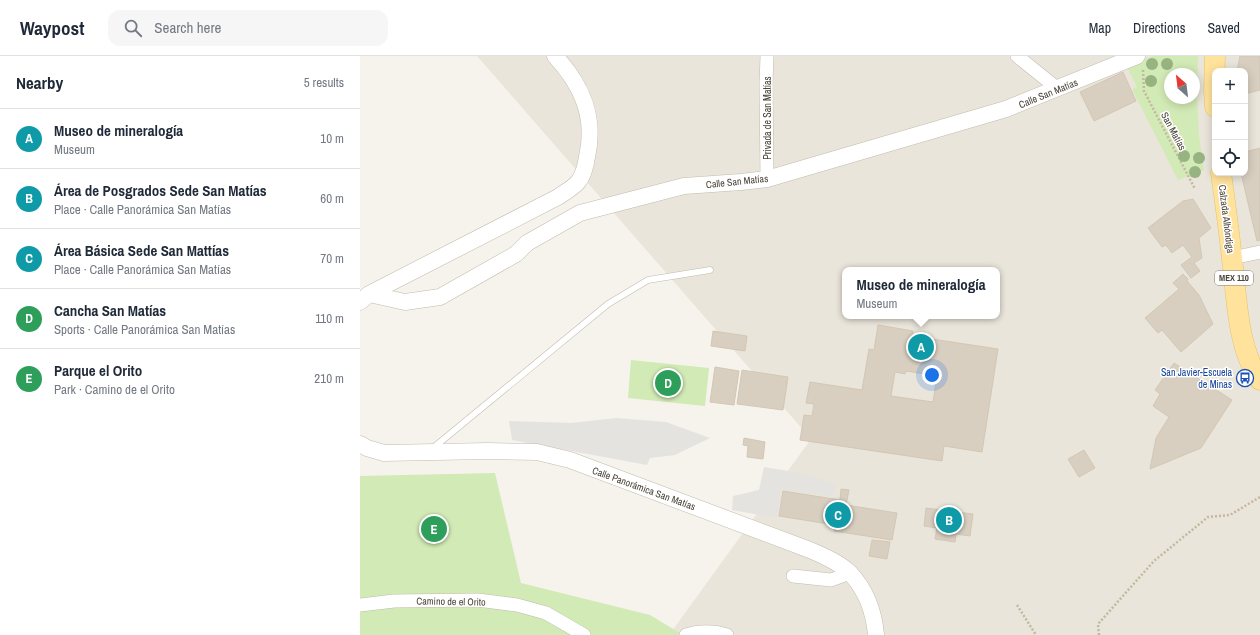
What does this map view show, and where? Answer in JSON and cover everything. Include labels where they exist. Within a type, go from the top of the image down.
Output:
[{"type":"main road","points":[[1215,56],[1215,104]]},
{"type":"main road","name":"Calzada Alhóndiga","points":[[1222,176],[1239,319],[1245,348],[1254,372],[1260,380]]},
{"type":"street","points":[[365,298],[558,197],[579,182],[586,166],[590,145],[590,122],[585,101],[576,83],[555,56]]},
{"type":"street","name":"Privada de San Matías","points":[[767,179],[766,84],[768,56]]},
{"type":"street","points":[[1022,57],[1058,89]]},
{"type":"street","name":"Calle San Matías","points":[[365,298],[405,302],[440,297],[516,254],[527,243],[580,212],[684,186],[767,179],[1006,109],[1140,60]]},
{"type":"street","points":[[1232,258],[1260,252]]},
{"type":"street","name":"Calle Panorámica San Matías","points":[[360,444],[367,448],[384,453],[488,451],[537,452],[570,460],[810,550],[833,561],[850,573],[862,589],[871,605],[876,635]]},
{"type":"street","points":[[793,576],[831,580],[850,573]]},
{"type":"street","name":"Camino de el Orito","points":[[360,605],[394,601],[478,600],[517,606],[546,613],[584,635]]},
{"type":"street","points":[[686,635],[695,632],[720,632],[727,635]]},
{"type":"lane","points":[[429,452],[608,304],[648,280],[710,270]]},
{"type":"path","name":"San Matías","points":[[1140,60],[1144,91],[1195,189]]},
{"type":"path","points":[[1099,635],[1098,624],[1154,561],[1208,517],[1230,515],[1260,497]]},
{"type":"path","points":[[1017,605],[1036,635]]},
{"type":"shaded area","points":[[477,56],[1260,56],[1260,635],[669,635],[811,439]]},
{"type":"shaded area","points":[[617,418],[666,422],[710,438],[675,455],[650,458],[647,465],[512,440],[509,421],[571,423]]},
{"type":"shaded area","points":[[764,467],[801,473],[837,484],[832,496],[782,490],[777,518],[732,510],[733,496],[759,490]]},
{"type":"green space","points":[[1153,56],[1198,56],[1198,68],[1164,68],[1164,104],[1197,104],[1199,135],[1204,170],[1178,180],[1132,89],[1137,87],[1127,67]]},
{"type":"green space","points":[[631,360],[709,368],[705,406],[628,398]]},
{"type":"green space","points":[[495,473],[521,583],[650,615],[683,635],[360,635],[360,476]]},
{"type":"building","points":[[1240,56],[1260,56],[1260,90],[1248,93],[1248,68],[1238,68]]},
{"type":"building","points":[[1123,72],[1136,101],[1094,121],[1080,92]]},
{"type":"building","points":[[1260,148],[1260,240],[1257,241],[1242,176],[1248,176],[1248,151]]},
{"type":"building","points":[[1193,199],[1211,228],[1199,238],[1202,258],[1194,263],[1200,271],[1191,278],[1181,265],[1192,257],[1183,245],[1172,253],[1166,245],[1162,247],[1148,228],[1183,201]]},
{"type":"building","points":[[1183,274],[1199,295],[1213,324],[1181,352],[1162,330],[1158,333],[1145,318],[1179,289],[1173,283]]},
{"type":"building","points":[[878,325],[913,331],[912,336],[998,349],[982,452],[944,446],[942,461],[800,440],[804,415],[812,416],[814,404],[806,403],[810,382],[862,390],[869,349],[874,350]],"holes":[[[906,371],[937,376],[933,402],[891,396],[895,372],[905,374]]]},
{"type":"building","points":[[713,331],[747,336],[745,351],[711,346]]},
{"type":"building","points":[[1174,363],[1232,400],[1201,448],[1150,469],[1156,438],[1169,417],[1153,406],[1160,394],[1155,390]]},
{"type":"building","points":[[715,367],[739,371],[734,405],[710,402]]},
{"type":"building","points":[[742,370],[788,377],[783,410],[737,404]]},
{"type":"building","points":[[744,438],[765,442],[763,459],[747,457],[748,446],[743,445]]},
{"type":"building","points":[[1084,450],[1095,468],[1079,477],[1068,459]]},
{"type":"building","points":[[841,489],[849,490],[846,505],[897,513],[892,540],[834,531],[835,525],[779,516],[783,491],[840,500]]},
{"type":"building","points":[[926,508],[973,514],[970,536],[956,534],[955,542],[935,539],[937,528],[924,526]]},
{"type":"building","points":[[872,540],[890,542],[887,559],[869,556]]},
{"type":"place","name":"Museo de mineralogía","points":[[921,347]]},
{"type":"place","name":"San Javier-Escuela de Minas","points":[[1245,378]]},
{"type":"place","name":"Cancha San Matías","points":[[668,383]]},
{"type":"place","name":"Área Básica Sede San Mattías","points":[[838,515]]},
{"type":"place","name":"Área de Posgrados Sede San Matías","points":[[949,520]]},
{"type":"place","name":"Parque el Orito","points":[[434,529]]}]
